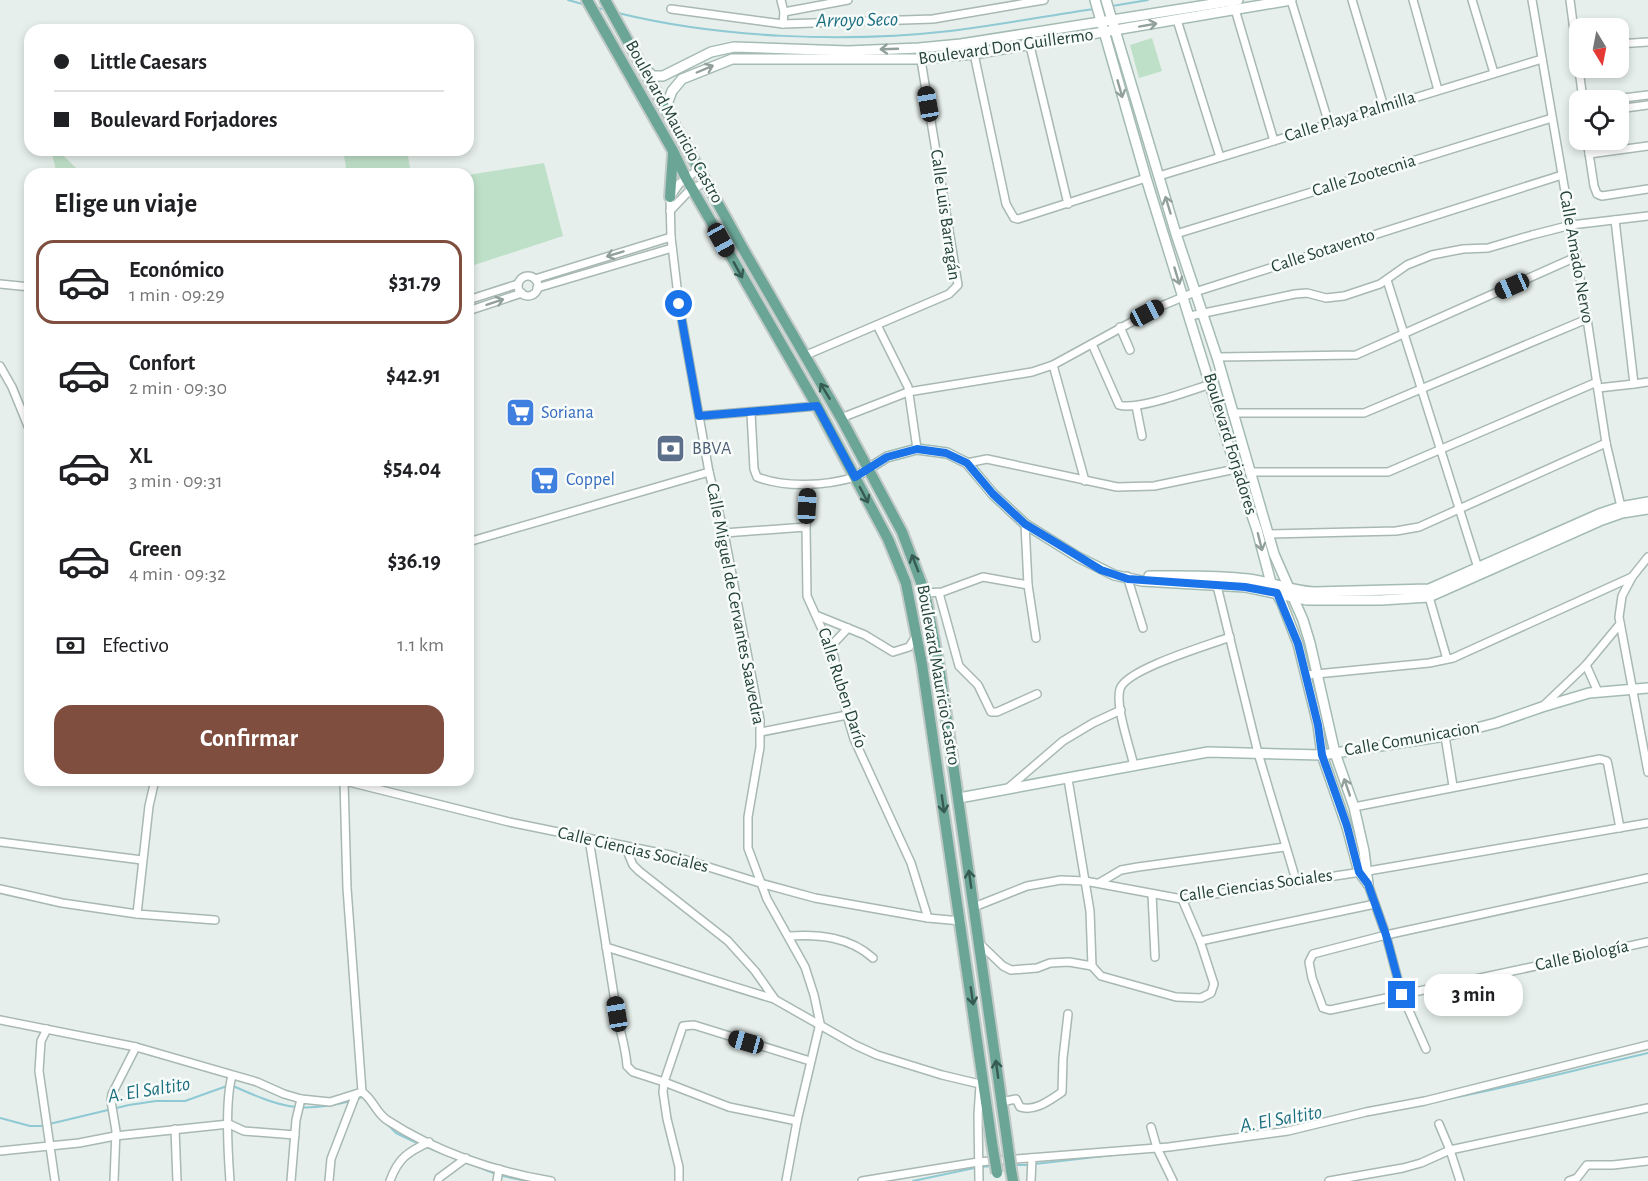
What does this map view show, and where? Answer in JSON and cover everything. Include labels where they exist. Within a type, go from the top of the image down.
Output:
[{"type":"main road","name":"Boulevard Mauricio Castro","points":[[587,0],[673,151],[692,189],[817,406],[900,566],[917,635],[997,1177]]},
{"type":"main road","name":"Boulevard Mauricio Castro","points":[[605,0],[841,418],[902,532],[926,593],[959,798],[1012,1175]]},
{"type":"main road","points":[[670,197],[673,151]]},
{"type":"street","points":[[780,0],[784,12],[783,24]]},
{"type":"street","points":[[784,12],[848,0]]},
{"type":"street","name":"Boulevard Don Guillermo","points":[[671,9],[783,24],[933,19],[1044,0]]},
{"type":"street","name":"Boulevard Forjadores","points":[[1095,0],[1146,178],[1257,530],[1271,583],[1292,627],[1318,725],[1322,755],[1386,935],[1402,995],[1426,1049]]},
{"type":"street","name":"Boulevard Forjadores","points":[[1106,0],[1268,534],[1279,568],[1303,620],[1335,753],[1354,807],[1363,871]]},
{"type":"street","points":[[1291,0],[1329,124]]},
{"type":"street","name":"Boulevard Don Guillermo","points":[[644,67],[653,76],[663,76],[711,52],[734,47],[837,51],[919,48],[972,43],[1111,19],[1235,3],[1291,0]]},
{"type":"street","points":[[1352,0],[1384,107]]},
{"type":"street","points":[[1413,0],[1438,90]]},
{"type":"street","points":[[1472,0],[1494,74]]},
{"type":"street","name":"Calle Amado Nervo","points":[[1532,0],[1606,443],[1621,510]]},
{"type":"street","points":[[1570,0],[1573,18]]},
{"type":"street","points":[[1235,3],[1274,141]]},
{"type":"street","name":"Boulevard Don Guillermo","points":[[666,107],[672,91],[682,79],[732,59],[920,59],[974,54],[1177,20],[1235,3]]},
{"type":"street","points":[[1177,20],[1220,158]]},
{"type":"street","points":[[1629,43],[1648,42]]},
{"type":"street","points":[[1030,46],[1068,204]]},
{"type":"street","name":"Calle Luis Barragán","points":[[804,356],[949,294],[958,285],[919,48]]},
{"type":"street","points":[[974,54],[1006,204],[1011,216],[1018,219],[1146,178]]},
{"type":"street","name":"Calle Playa Palmilla","points":[[1159,176],[1542,59]]},
{"type":"street","points":[[1629,97],[1648,95]]},
{"type":"street","points":[[1629,108],[1648,105]]},
{"type":"street","name":"Calle Zootecnia","points":[[1176,234],[1552,118]]},
{"type":"street","points":[[1589,154],[1648,146]]},
{"type":"street","points":[[1588,150],[1595,192],[1602,195],[1648,189]]},
{"type":"street","points":[[670,197],[686,178],[699,169]]},
{"type":"street","name":"Calle Sotavento","points":[[841,418],[908,392],[1032,372],[1053,365],[1120,327],[1195,292],[1562,175]]},
{"type":"street","points":[[670,211],[692,189],[706,181]]},
{"type":"street","name":"Calle Miguel de Cervantes Saavedra","points":[[670,197],[671,237],[679,304],[709,472],[724,533],[761,732],[747,831],[751,859],[760,884],[809,978],[820,1023]]},
{"type":"street","points":[[1190,316],[1301,293],[1326,298],[1344,296],[1366,291],[1387,280],[1407,265],[1432,255],[1463,249],[1488,248],[1571,225],[1648,216]]},
{"type":"street","points":[[1615,220],[1634,384]]},
{"type":"street","points":[[474,298],[518,284],[525,277],[534,279],[671,237]]},
{"type":"street","points":[[474,309],[522,293],[531,295],[537,288],[672,248]]},
{"type":"street","points":[[1216,357],[1356,355],[1576,257]]},
{"type":"street","points":[[534,279],[537,288]]},
{"type":"street","points":[[1387,280],[1478,568]]},
{"type":"street","points":[[0,284],[24,286]]},
{"type":"street","points":[[518,284],[522,293]]},
{"type":"street","points":[[1232,413],[1364,413],[1587,319]]},
{"type":"street","points":[[877,326],[906,383],[917,449]]},
{"type":"street","points":[[1120,327],[1130,350]]},
{"type":"street","points":[[1092,344],[1119,405],[1136,406],[1211,384]]},
{"type":"street","points":[[1053,365],[1085,481]]},
{"type":"street","points":[[0,366],[24,416]]},
{"type":"street","points":[[1249,472],[1388,472],[1440,448],[1597,385],[1648,382]]},
{"type":"street","points":[[699,416],[817,406]]},
{"type":"street","points":[[1136,406],[1142,436]]},
{"type":"street","points":[[751,413],[754,469],[757,477],[808,486],[840,482],[855,477],[887,457],[917,449],[946,453],[967,463],[993,494],[1025,524],[1078,558],[1114,575],[1245,587],[1321,600],[1430,597],[1621,510],[1648,502]]},
{"type":"street","points":[[1268,534],[1407,530],[1419,527],[1606,443]]},
{"type":"street","points":[[967,463],[987,459],[1085,481],[1135,488],[1236,469]]},
{"type":"street","points":[[474,540],[709,472]]},
{"type":"street","name":"Calle Ruben Darío","points":[[808,486],[806,589],[810,604],[831,646],[854,739],[914,870],[928,918]]},
{"type":"street","points":[[1127,577],[1208,576],[1271,583],[1314,592],[1424,590],[1599,514],[1648,508]]},
{"type":"street","points":[[1025,524],[1028,585],[1036,638]]},
{"type":"street","points":[[724,533],[806,527]]},
{"type":"street","points":[[1648,557],[1632,578],[1619,604],[1620,624],[1631,689],[1648,772]]},
{"type":"street","points":[[926,593],[939,593],[983,577],[1028,585]]},
{"type":"street","points":[[1127,577],[1143,628]]},
{"type":"street","points":[[1306,675],[1429,663],[1447,659],[1632,578]]},
{"type":"street","points":[[1217,586],[1258,753],[1296,880]]},
{"type":"street","points":[[939,593],[959,666],[978,685],[991,712],[997,712],[1037,694]]},
{"type":"street","points":[[1430,597],[1447,659]]},
{"type":"street","points":[[818,616],[865,635],[893,652],[909,647],[917,635]]},
{"type":"street","points":[[1542,706],[1586,665],[1620,624]]},
{"type":"street","points":[[831,646],[849,628]]},
{"type":"street","points":[[1134,766],[1121,710],[1121,687],[1130,677],[1150,667],[1230,637]]},
{"type":"street","points":[[1586,665],[1598,692]]},
{"type":"street","name":"Calle Comunicacion","points":[[959,798],[1208,752],[1322,755],[1445,736],[1496,723],[1542,706],[1598,692],[1648,688]]},
{"type":"street","points":[[1007,789],[1071,736],[1121,710]]},
{"type":"street","points":[[761,732],[847,715]]},
{"type":"street","points":[[1445,736],[1453,786]]},
{"type":"street","points":[[1354,807],[1453,786],[1604,759],[1609,769],[1620,828]]},
{"type":"street","points":[[1068,779],[1092,933],[1092,966]]},
{"type":"street","points":[[137,914],[149,806],[154,786]]},
{"type":"street","points":[[329,1181],[331,1159],[359,1094],[342,786]]},
{"type":"street","name":"Calle Ciencias Sociales","points":[[371,786],[509,822],[670,855],[760,884],[815,898],[928,918],[961,921]]},
{"type":"street","name":"Calle Ciencias Sociales","points":[[974,907],[1027,886],[1061,880],[1085,881],[1182,899],[1648,823]]},
{"type":"street","points":[[589,839],[627,1066],[633,1072],[729,1107],[797,1121]]},
{"type":"street","points":[[0,842],[142,860]]},
{"type":"street","points":[[625,846],[633,865],[728,942],[755,971],[774,999]]},
{"type":"street","points":[[1100,884],[1121,870],[1285,846]]},
{"type":"street","points":[[1386,935],[1648,879]]},
{"type":"street","points":[[0,889],[62,903],[137,914],[214,920]]},
{"type":"street","points":[[1152,894],[1155,957]]},
{"type":"street","points":[[979,943],[1003,966],[1011,970],[1069,962],[1092,966],[1101,976],[1176,998],[1201,998],[1211,993],[1214,984],[1200,941],[1182,899]]},
{"type":"street","points":[[1200,941],[1375,904]]},
{"type":"street","name":"Calle Biología","points":[[1386,935],[1310,956],[1312,978],[1323,1008],[1326,1010],[1402,995],[1648,942]]},
{"type":"street","points":[[789,936],[828,937],[853,945],[873,958]]},
{"type":"street","points":[[606,947],[774,999],[877,1055],[982,1085],[978,1115],[979,1181]]},
{"type":"street","points":[[1001,1102],[1016,1099],[1020,1107],[1027,1109],[1042,1105],[1062,1092],[1068,1014]]},
{"type":"street","points":[[0,1020],[136,1047],[257,1082],[301,1099],[330,1102],[359,1094],[368,1097],[384,1118],[429,1142],[499,1169],[551,1181]]},
{"type":"street","points":[[786,1181],[810,1060],[820,1023]]},
{"type":"street","points":[[679,1181],[680,1167],[667,1119],[663,1092],[681,1028],[689,1024],[810,1060]]},
{"type":"street","points":[[47,1029],[41,1041],[38,1058],[55,1181]]},
{"type":"street","points":[[862,1181],[978,1162],[1157,1148],[1288,1131],[1366,1112],[1425,1101],[1648,1045]]},
{"type":"street","points":[[114,1181],[116,1131],[112,1094],[136,1047]]},
{"type":"street","points":[[230,1181],[228,1158],[232,1076]]},
{"type":"street","points":[[291,1181],[301,1099]]},
{"type":"street","points":[[1329,1181],[1404,1168],[1449,1150],[1648,1108]]},
{"type":"street","points":[[0,1151],[229,1124],[244,1131],[295,1135]]},
{"type":"street","points":[[1439,1124],[1460,1181]]},
{"type":"street","points":[[1151,1127],[1157,1148],[1173,1181]]},
{"type":"street","points":[[175,1129],[177,1181]]},
{"type":"street","points":[[390,1181],[394,1170],[407,1153],[429,1142]]},
{"type":"street","points":[[438,1181],[466,1158]]},
{"type":"street","points":[[1031,1181],[1032,1158]]},
{"type":"street","points":[[1569,1181],[1577,1178],[1587,1165],[1613,1166],[1648,1161]]},
{"type":"street","points":[[497,1181],[499,1169]]},
{"type":"green space","points":[[1152,38],[1162,71],[1139,78],[1130,45]]},
{"type":"green space","points":[[52,156],[63,156],[76,168],[56,168]]},
{"type":"green space","points":[[344,156],[408,156],[410,168],[345,168]]},
{"type":"green space","points":[[544,163],[563,236],[474,265],[474,174]]},
{"type":"waterway","name":"Arroyo Seco","points":[[568,0],[586,5]]},
{"type":"waterway","name":"Arroyo Seco","points":[[1112,6],[1148,0]]},
{"type":"waterway","name":"Arroyo Seco","points":[[594,7],[606,10]]},
{"type":"waterway","name":"Arroyo Seco","points":[[618,13],[698,28],[740,33],[868,37],[950,31],[1094,9]]},
{"type":"waterway","name":"A. El Saltito","points":[[1437,1101],[1648,1053]]},
{"type":"waterway","name":"A. El Saltito","points":[[0,1118],[30,1126],[41,1126],[129,1105],[156,1101],[185,1101],[227,1086]]},
{"type":"waterway","name":"A. El Saltito","points":[[233,1086],[264,1099],[303,1108],[351,1101]]},
{"type":"waterway","name":"A. El Saltito","points":[[357,1100],[364,1098],[377,1116]]},
{"type":"waterway","name":"A. El Saltito","points":[[386,1123],[396,1133],[419,1144]]},
{"type":"waterway","name":"A. El Saltito","points":[[1199,1146],[1250,1139]]},
{"type":"waterway","name":"A. El Saltito","points":[[424,1146],[441,1153]]},
{"type":"waterway","name":"A. El Saltito","points":[[1035,1164],[1130,1153]]},
{"type":"waterway","name":"A. El Saltito","points":[[469,1163],[498,1175],[526,1181]]},
{"type":"waterway","name":"A. El Saltito","points":[[1014,1165],[1029,1165]]},
{"type":"waterway","name":"A. El Saltito","points":[[913,1181],[993,1166]]},
{"type":"place","name":"Soriana","points":[[520,413]]},
{"type":"place","name":"BBVA","points":[[671,449]]},
{"type":"place","name":"Coppel","points":[[545,480]]},
{"type":"route","points":[[679,304],[699,416],[817,406],[855,477],[887,457],[917,449],[940,451],[967,463],[993,494],[1025,524],[1066,551],[1101,570],[1142,581],[1245,587],[1277,593],[1298,644],[1318,725],[1322,755],[1347,826],[1359,872],[1368,884],[1386,935],[1402,995]]}]
